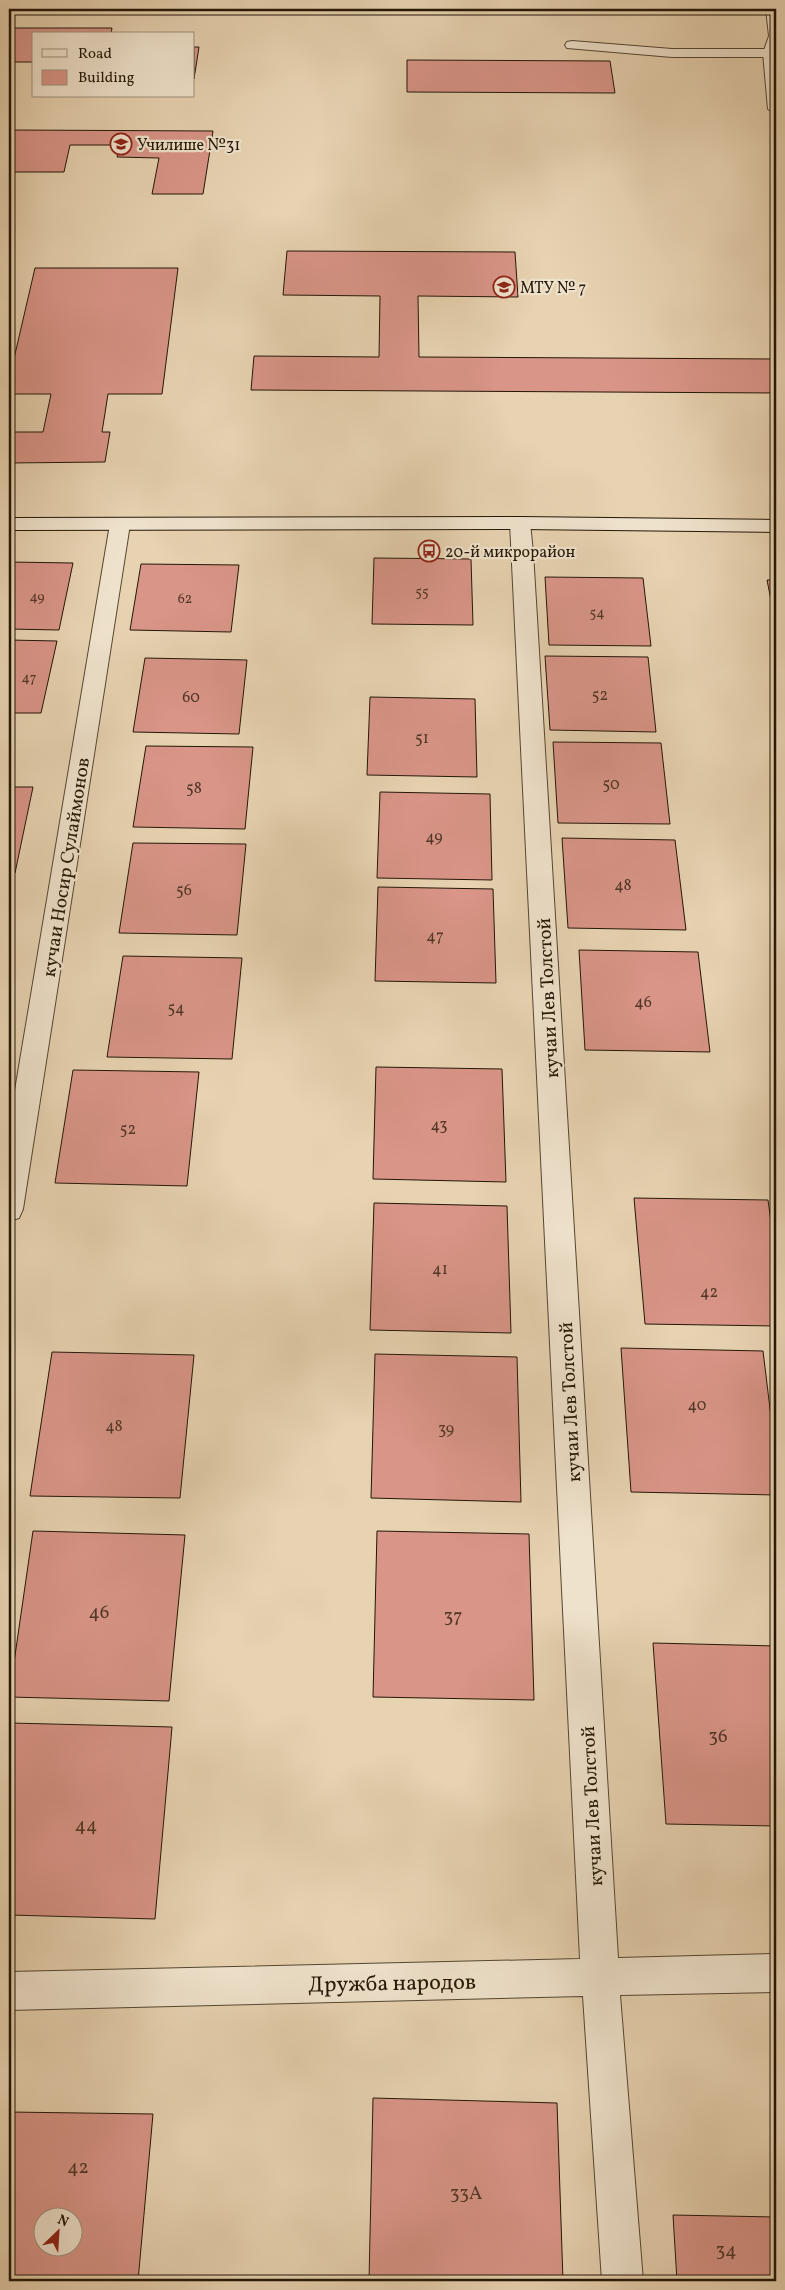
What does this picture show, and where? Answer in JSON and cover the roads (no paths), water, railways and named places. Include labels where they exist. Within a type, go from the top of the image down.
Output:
[{"type":"street","points":[[773,9],[776,36],[770,54],[776,109]]},
{"type":"street","points":[[572,45],[672,52],[770,54]]},
{"type":"street","points":[[9,524],[520,522],[776,526]]},
{"type":"street","name":"кучаи Лев Толстой","points":[[520,522],[600,1977],[623,2281]]},
{"type":"street","name":"кучаи Носир Сулаймонов","points":[[9,1209],[120,524]]},
{"type":"street","name":"Дружба народов","points":[[9,1991],[776,1973]]},
{"type":"place","name":"Училише №31","points":[[121,144]]},
{"type":"place","name":"МТУ № 7","points":[[504,287]]},
{"type":"place","name":"20-й микрорайон","points":[[429,551]]}]
